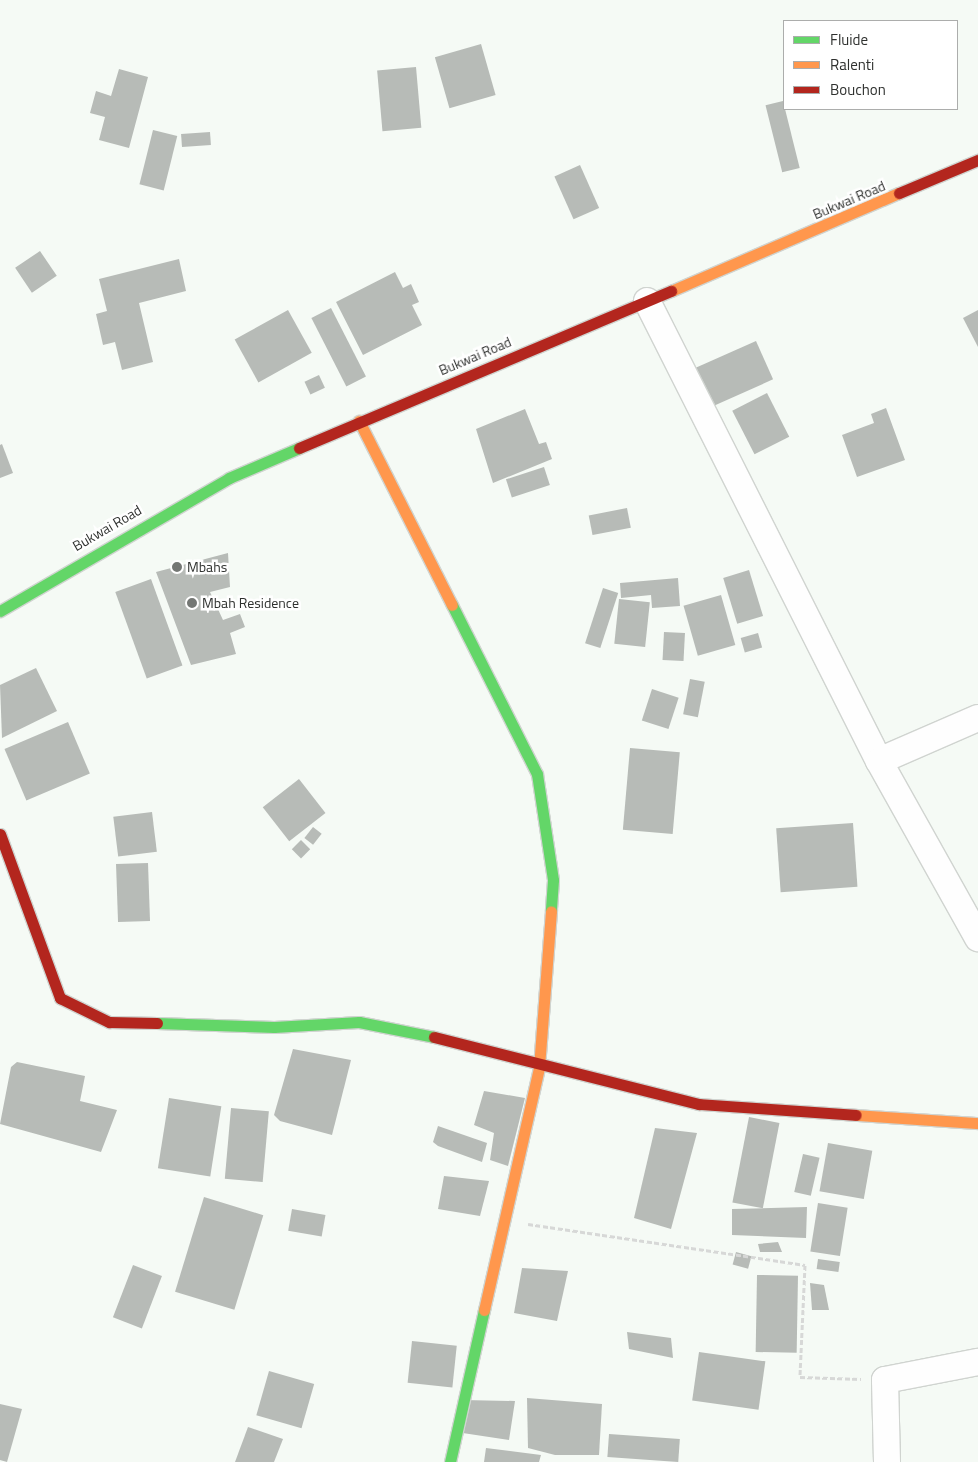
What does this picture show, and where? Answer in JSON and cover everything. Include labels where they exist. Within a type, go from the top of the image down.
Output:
[{"type":"street","name":"Bukwai Road","points":[[0,611],[33,588],[229,478],[359,421],[978,160]]},
{"type":"street","points":[[647,301],[879,761],[978,938]]},
{"type":"street","points":[[359,421],[537,774],[552,880],[539,1067],[450,1462]]},
{"type":"street","points":[[879,761],[978,718]]},
{"type":"street","points":[[0,834],[60,998],[81,1012],[109,1022],[383,1025],[539,1067],[699,1104],[978,1123]]},
{"type":"street","points":[[887,1462],[884,1380],[978,1362]]},
{"type":"path","points":[[505,1221],[805,1265],[800,1377],[884,1380]]},
{"type":"building","points":[[481,44],[496,95],[449,108],[435,57]]},
{"type":"building","points":[[416,67],[421,128],[382,131],[377,70]]},
{"type":"building","points":[[119,69],[148,77],[129,148],[99,140],[105,117],[90,113],[96,91],[111,96]]},
{"type":"building","points":[[783,101],[783,110],[785,110],[800,168],[782,172],[766,105]]},
{"type":"building","points":[[153,130],[177,136],[164,190],[139,184]]},
{"type":"building","points":[[210,132],[211,145],[182,147],[181,134]]},
{"type":"building","points":[[580,165],[599,208],[574,219],[554,176]]},
{"type":"building","points":[[40,251],[57,276],[32,293],[15,268]]},
{"type":"building","points":[[179,259],[186,291],[139,303],[153,362],[122,370],[115,342],[103,345],[96,314],[107,311],[99,279]]},
{"type":"building","points":[[395,272],[403,288],[411,284],[419,302],[412,305],[422,325],[363,355],[336,302]]},
{"type":"building","points":[[331,308],[366,377],[346,387],[311,318]]},
{"type":"building","points":[[288,310],[312,353],[258,382],[235,340]]},
{"type":"building","points":[[978,310],[978,347],[963,318]]},
{"type":"building","points":[[756,341],[773,379],[713,406],[696,368]]},
{"type":"building","points":[[319,375],[325,388],[310,394],[304,382]]},
{"type":"building","points":[[767,393],[789,437],[754,454],[732,411]]},
{"type":"building","points":[[886,408],[905,460],[857,477],[842,435],[874,423],[871,414]]},
{"type":"building","points":[[525,409],[539,444],[546,442],[552,459],[493,483],[476,429]]},
{"type":"building","points":[[2,444],[13,473],[0,478],[0,445]]},
{"type":"building","points":[[544,467],[550,485],[512,497],[506,479]]},
{"type":"building","points":[[627,508],[631,528],[593,535],[589,515]]},
{"type":"building","name":"Mbah Residence","points":[[228,553],[230,587],[210,592],[223,620],[240,614],[245,627],[230,633],[236,654],[191,665],[156,572]]},
{"type":"building","points":[[749,570],[763,616],[737,624],[723,578]]},
{"type":"building","points":[[678,578],[680,606],[652,608],[651,595],[621,598],[620,583]]},
{"type":"building","points":[[151,579],[182,665],[147,678],[115,592]]},
{"type":"building","points":[[603,588],[618,593],[600,648],[585,643]]},
{"type":"building","points":[[721,595],[735,645],[698,656],[684,606]]},
{"type":"building","points":[[619,599],[650,602],[645,647],[614,644]]},
{"type":"building","points":[[664,632],[685,633],[684,661],[663,660]]},
{"type":"building","points":[[758,633],[762,647],[745,652],[741,638]]},
{"type":"building","points":[[36,668],[57,711],[2,738],[0,685]]},
{"type":"building","points":[[690,679],[705,682],[698,717],[683,714]]},
{"type":"building","points":[[652,689],[679,698],[668,729],[642,720]]},
{"type":"building","points":[[68,722],[90,774],[26,801],[4,749]]},
{"type":"building","points":[[630,748],[680,752],[673,834],[623,830]]},
{"type":"building","points":[[299,779],[325,813],[289,841],[263,807]]},
{"type":"building","points":[[152,812],[157,852],[118,856],[113,817]]},
{"type":"building","points":[[853,823],[857,887],[781,892],[776,828]]},
{"type":"building","points":[[313,827],[322,834],[313,845],[304,838]]},
{"type":"building","points":[[301,840],[310,849],[301,858],[292,849]]},
{"type":"building","points":[[148,863],[150,921],[118,922],[116,864]]},
{"type":"building","points":[[293,1049],[351,1060],[332,1135],[280,1121],[274,1115]]},
{"type":"building","points":[[17,1062],[85,1076],[80,1101],[117,1110],[101,1152],[0,1124],[11,1067]]},
{"type":"building","points":[[484,1091],[525,1098],[508,1166],[490,1160],[494,1133],[474,1125]]},
{"type":"building","points":[[169,1098],[221,1106],[210,1176],[158,1168]]},
{"type":"building","points":[[231,1108],[269,1111],[263,1182],[225,1179]]},
{"type":"building","points":[[749,1117],[779,1123],[763,1208],[732,1202]]},
{"type":"building","points":[[438,1126],[487,1143],[482,1162],[438,1146],[433,1142]]},
{"type":"building","points":[[655,1128],[697,1133],[671,1229],[634,1218]]},
{"type":"building","points":[[828,1143],[872,1151],[864,1199],[819,1191]]},
{"type":"building","points":[[803,1154],[820,1158],[811,1196],[794,1192]]},
{"type":"building","points":[[444,1176],[489,1181],[480,1216],[438,1209]]},
{"type":"building","points":[[204,1197],[263,1215],[234,1310],[175,1292]]},
{"type":"building","points":[[818,1203],[848,1208],[840,1256],[810,1251]]},
{"type":"building","points":[[807,1207],[806,1238],[732,1235],[732,1209]]},
{"type":"building","points":[[292,1209],[325,1215],[322,1237],[288,1231]]},
{"type":"building","points":[[778,1242],[782,1252],[760,1252],[758,1244]]},
{"type":"building","points":[[736,1252],[751,1256],[748,1269],[733,1265]]},
{"type":"building","points":[[818,1259],[840,1262],[838,1272],[817,1269]]},
{"type":"building","points":[[133,1265],[162,1276],[142,1328],[113,1317]]},
{"type":"building","points":[[522,1268],[568,1271],[557,1321],[514,1313]]},
{"type":"building","points":[[757,1275],[798,1276],[797,1353],[756,1352]]},
{"type":"building","points":[[810,1283],[824,1285],[829,1310],[812,1310]]},
{"type":"building","points":[[627,1332],[671,1338],[673,1358],[629,1349]]},
{"type":"building","points":[[412,1341],[457,1346],[452,1387],[408,1383]]},
{"type":"building","points":[[699,1352],[765,1361],[759,1410],[692,1401]]},
{"type":"building","points":[[269,1371],[314,1384],[301,1428],[256,1415]]},
{"type":"building","points":[[527,1398],[602,1404],[599,1455],[555,1455],[528,1448]]},
{"type":"building","points":[[463,1400],[515,1401],[509,1440],[456,1432]]},
{"type":"building","points":[[0,1404],[22,1409],[7,1462],[0,1460]]},
{"type":"building","points":[[248,1427],[283,1439],[274,1462],[235,1462]]},
{"type":"building","points":[[609,1434],[680,1439],[678,1462],[607,1457]]},
{"type":"building","points":[[486,1448],[541,1455],[539,1462],[484,1462]]},
{"type":"traffic: fast","points":[[0,611],[229,478],[299,448]]},
{"type":"traffic: fast","points":[[452,605],[537,774],[553,880],[551,911]]},
{"type":"traffic: fast","points":[[157,1023],[274,1027],[359,1022],[434,1037]]},
{"type":"traffic: fast","points":[[450,1462],[484,1310]]},
{"type":"traffic: slow","points":[[671,291],[899,193]]},
{"type":"traffic: slow","points":[[359,421],[452,605]]},
{"type":"traffic: slow","points":[[484,1310],[539,1067],[551,911]]},
{"type":"traffic: slow","points":[[856,1115],[978,1123]]},
{"type":"traffic: jam","points":[[899,193],[978,160]]},
{"type":"traffic: jam","points":[[299,448],[671,291]]},
{"type":"traffic: jam","points":[[0,834],[60,998],[109,1022],[157,1023]]},
{"type":"traffic: jam","points":[[434,1037],[699,1104],[856,1115]]},
{"type":"place","name":"Mbahs","points":[[177,567]]},
{"type":"place","name":"Mbah Residence","points":[[192,603]]}]
